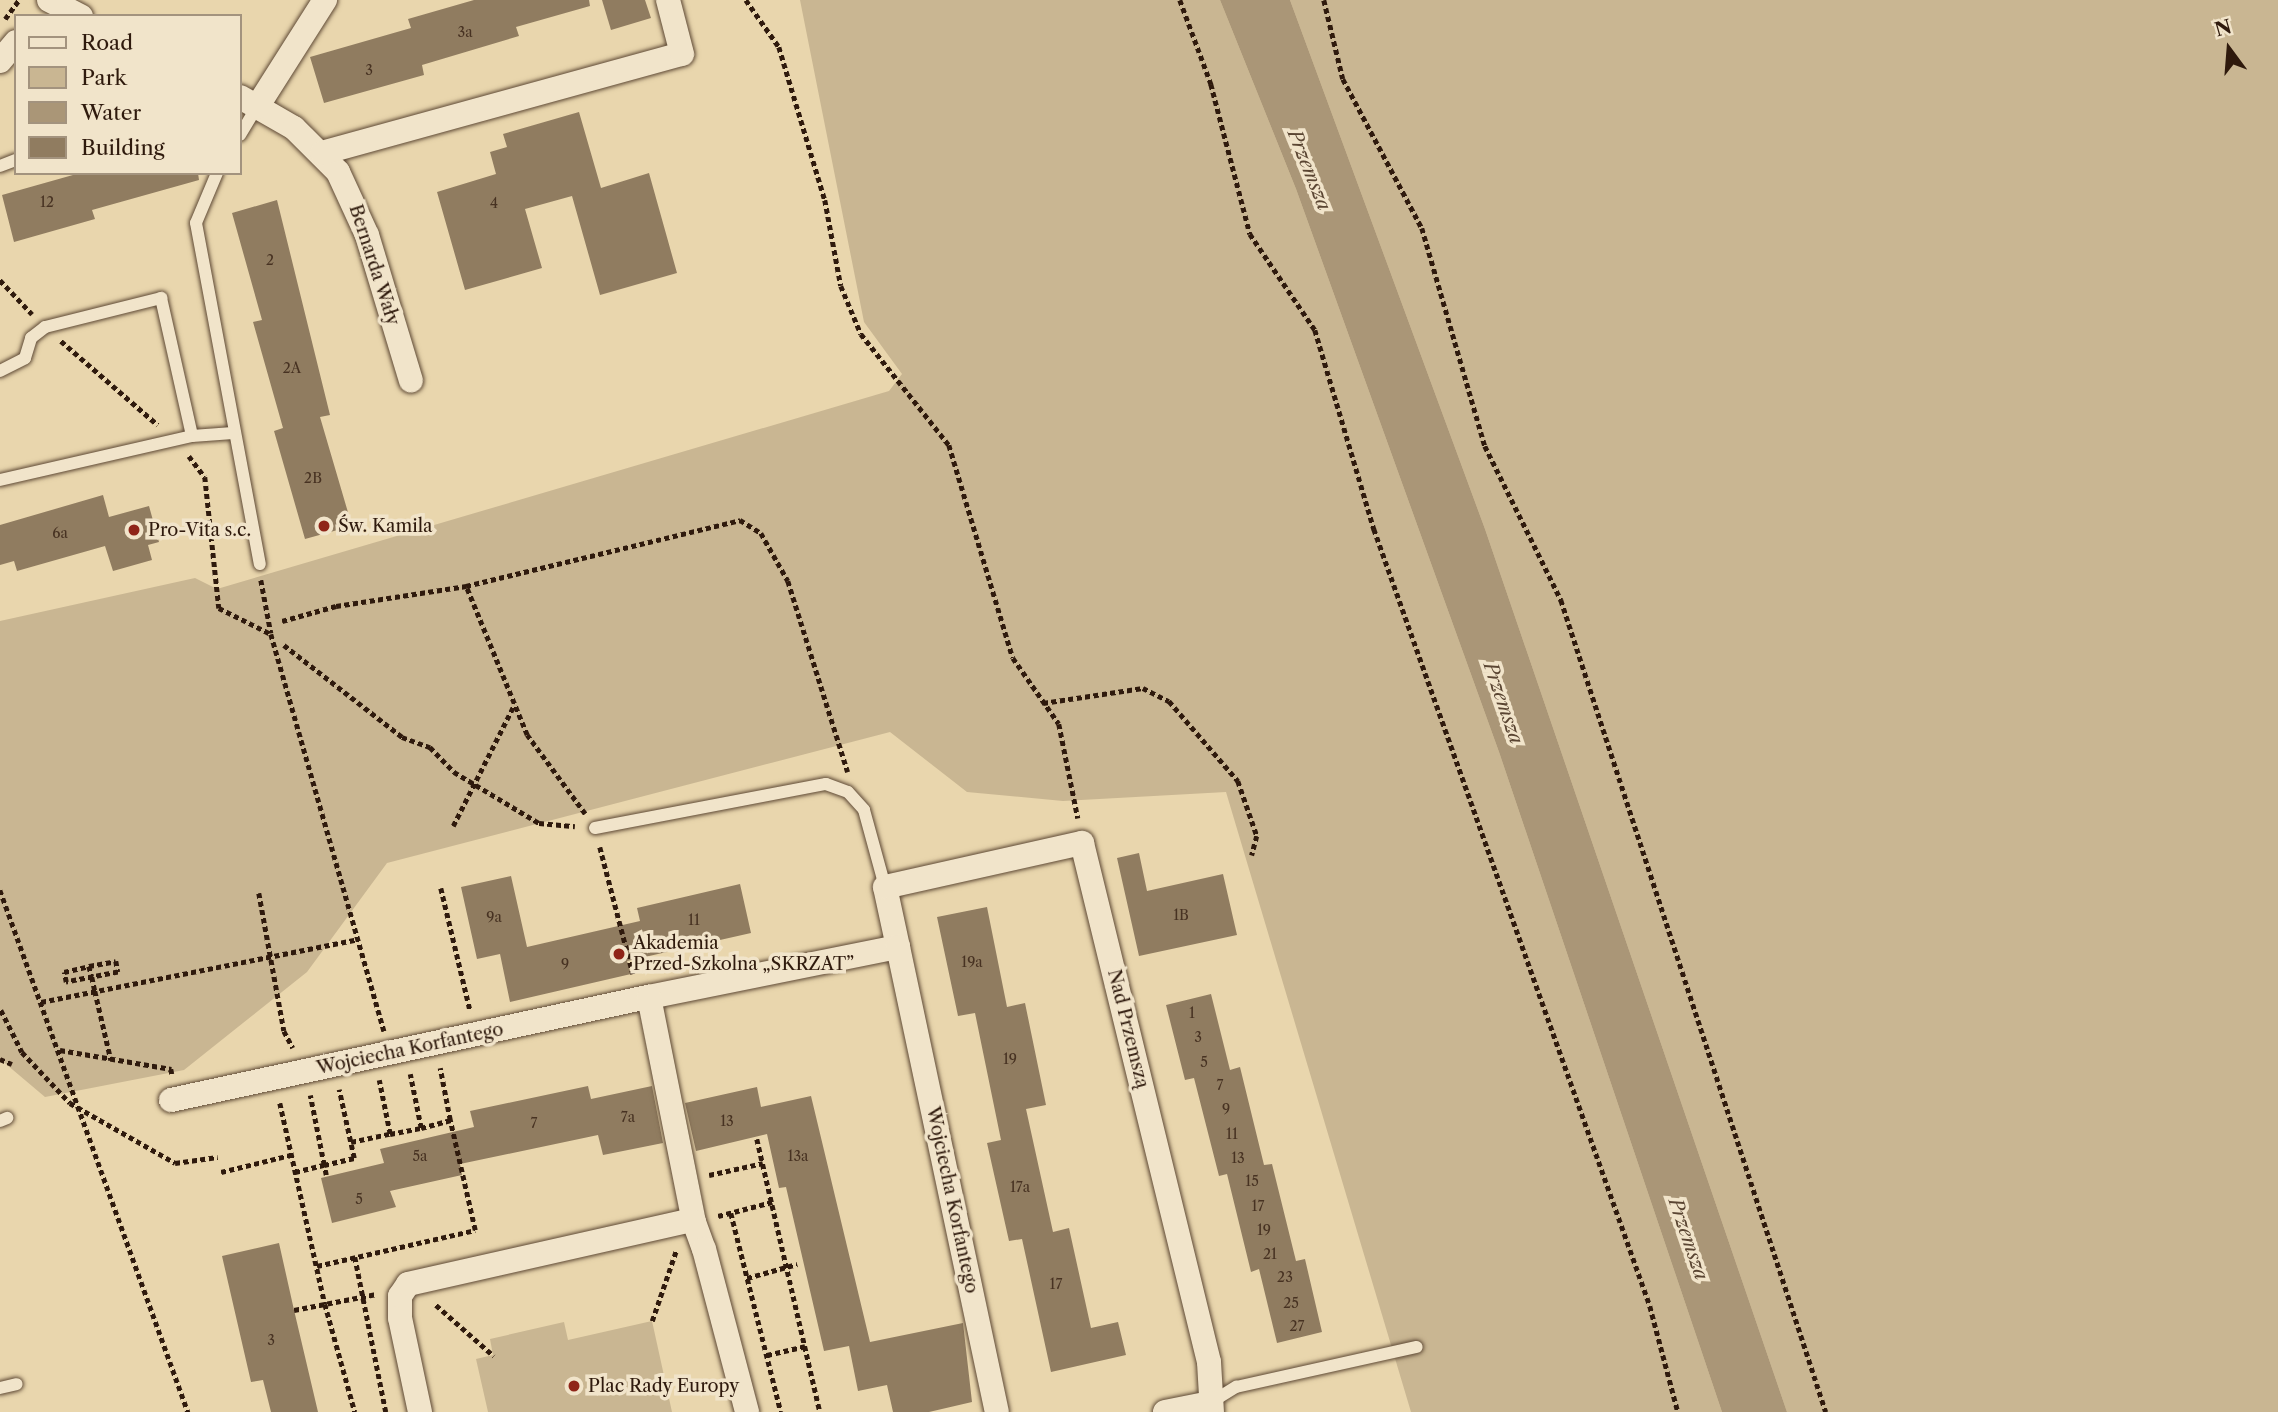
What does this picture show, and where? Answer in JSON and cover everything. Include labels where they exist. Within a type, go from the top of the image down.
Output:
[{"type":"street","points":[[36,14],[47,0],[76,14]]},
{"type":"street","points":[[248,102],[322,0]]},
{"type":"street","points":[[322,153],[682,54],[668,0]]},
{"type":"street","points":[[0,61],[14,44]]},
{"type":"street","name":"Bernarda Wały","points":[[248,102],[322,153],[338,172],[368,235],[411,381]]},
{"type":"street","points":[[885,887],[1082,843]]},
{"type":"street","name":"Nad Przemszą","points":[[1082,843],[1209,1362],[1211,1407]]},
{"type":"street","name":"Wojciecha Korfantego","points":[[885,887],[997,1412]]},
{"type":"street","name":"Wojciecha Korfantego","points":[[171,1100],[435,1046],[644,997],[898,947]]},
{"type":"street","points":[[644,997],[685,1180],[690,1222],[747,1412]]},
{"type":"street","points":[[420,1412],[399,1311],[408,1284],[690,1222]]},
{"type":"street","points":[[1165,1412],[1211,1407]]},
{"type":"lane","points":[[242,127],[248,102]]},
{"type":"lane","points":[[216,175],[196,223],[233,433],[260,564]]},
{"type":"lane","points":[[0,371],[25,358],[31,338],[46,327],[161,298],[192,436]]},
{"type":"lane","points":[[0,480],[192,436],[233,433]]},
{"type":"lane","points":[[595,828],[826,783],[848,792],[864,810],[885,887]]},
{"type":"lane","points":[[1211,1407],[1236,1387],[1417,1347]]},
{"type":"lane","points":[[0,1388],[17,1384]]},
{"type":"path","points":[[0,25],[19,0]]},
{"type":"path","points":[[746,0],[779,47],[825,200],[841,286],[861,334],[949,444],[1013,658],[1059,724],[1082,843]]},
{"type":"path","points":[[1180,0],[1211,84],[1250,234],[1315,330],[1374,529],[1650,1306],[1678,1412]]},
{"type":"path","points":[[1324,0],[1343,79],[1422,228],[1485,446],[1561,600],[1826,1412]]},
{"type":"path","points":[[0,280],[46,327],[176,440],[205,477],[219,608],[271,634]]},
{"type":"path","points":[[282,621],[336,606],[466,586],[740,520],[761,533],[788,582],[849,777]]},
{"type":"path","points":[[466,586],[527,736],[595,828],[644,997]]},
{"type":"path","points":[[262,596],[390,1055],[421,1128]]},
{"type":"path","points":[[284,645],[402,737],[430,747],[475,784],[539,823],[595,828]]},
{"type":"path","points":[[1043,703],[1143,688],[1169,701],[1238,781],[1257,836],[1252,855]]},
{"type":"path","points":[[453,826],[515,704]]},
{"type":"path","points":[[441,888],[476,1035]]},
{"type":"path","points":[[0,890],[82,1110],[188,1412]]},
{"type":"path","points":[[259,893],[284,1031],[305,1072],[326,1175]]},
{"type":"path","points":[[41,1002],[358,939]]},
{"type":"path","points":[[116,961],[118,972],[66,982],[64,972],[89,966],[116,961]]},
{"type":"path","points":[[103,964],[105,974]]},
{"type":"path","points":[[89,966],[111,1060]]},
{"type":"path","points":[[1,1010],[36,1070],[82,1110],[175,1163],[218,1157]]},
{"type":"path","points":[[317,1266],[475,1230],[435,1046]]},
{"type":"path","points":[[60,1050],[171,1069]]},
{"type":"path","points":[[390,1055],[390,1134]]},
{"type":"path","points":[[0,1059],[12,1064]]},
{"type":"path","points":[[295,1171],[354,1158],[334,1067]]},
{"type":"path","points":[[275,1078],[317,1266],[355,1412]]},
{"type":"path","points":[[351,1142],[450,1120]]},
{"type":"path","points":[[757,1139],[820,1412]]},
{"type":"path","points":[[221,1172],[291,1155]]},
{"type":"path","points":[[685,1180],[763,1163]]},
{"type":"path","points":[[652,1321],[690,1222],[772,1202]]},
{"type":"path","points":[[731,1213],[781,1412]]},
{"type":"path","points":[[355,1257],[386,1412]]},
{"type":"path","points":[[747,1278],[797,1264]]},
{"type":"path","points":[[767,1355],[805,1346]]},
{"type":"green space","points":[[800,0],[1220,0],[1296,189],[1499,752],[1722,1412],[1411,1412],[1226,792],[1063,801],[967,792],[890,732],[387,863],[307,972],[184,1070],[45,1097],[0,1059],[0,621],[195,578],[217,589],[889,391],[902,374],[864,322]]},
{"type":"green space","points":[[1290,0],[2278,0],[2278,1412],[1787,1412],[1485,529]]},
{"type":"green space","name":"Plac Rady Europy","points":[[652,1321],[672,1412],[488,1412],[476,1359],[493,1355],[490,1339],[564,1322],[568,1340]]},
{"type":"water","name":"Przemsza","points":[[1220,0],[1290,0],[1485,529],[1787,1412],[1722,1412],[1499,752],[1296,189]]},
{"type":"building","points":[[474,0],[589,0],[590,6],[516,27],[519,36],[422,65],[424,75],[324,103],[310,57],[411,28],[408,19]]},
{"type":"building","points":[[602,0],[645,0],[651,18],[611,30]]},
{"type":"building","points":[[579,112],[601,188],[649,173],[677,273],[600,295],[572,196],[525,209],[542,268],[465,290],[437,192],[496,174],[490,152],[507,147],[503,134]]},
{"type":"building","points":[[73,175],[198,175],[199,180],[92,210],[95,219],[14,242],[2,195]]},
{"type":"building","points":[[277,200],[330,415],[320,417],[352,526],[305,539],[274,431],[283,428],[253,322],[262,320],[232,213]]},
{"type":"building","points":[[103,495],[109,517],[149,506],[159,542],[148,545],[152,560],[113,571],[105,546],[17,571],[14,561],[0,565],[0,525]]},
{"type":"building","points":[[1139,853],[1147,891],[1223,874],[1237,935],[1139,956],[1117,858]]},
{"type":"building","points":[[511,876],[527,947],[640,921],[637,908],[740,884],[751,933],[627,961],[631,974],[510,1002],[500,954],[477,959],[461,887]]},
{"type":"building","points":[[987,907],[1007,1007],[1025,1003],[1046,1105],[1026,1109],[1053,1232],[1069,1228],[1091,1328],[1118,1322],[1126,1355],[1051,1372],[1022,1239],[1009,1241],[987,1143],[1001,1140],[975,1013],[958,1016],[937,917]]},
{"type":"building","points":[[1211,994],[1230,1070],[1240,1067],[1264,1165],[1272,1164],[1296,1261],[1305,1259],[1322,1332],[1277,1343],[1259,1269],[1251,1272],[1227,1174],[1219,1176],[1194,1078],[1185,1080],[1166,1005]]},
{"type":"building","points":[[588,1086],[591,1099],[652,1086],[663,1143],[603,1155],[598,1135],[460,1164],[462,1175],[390,1191],[396,1207],[332,1223],[321,1178],[384,1163],[380,1149],[474,1127],[470,1111]]},
{"type":"building","points":[[757,1087],[761,1107],[811,1096],[870,1342],[963,1323],[972,1402],[929,1412],[893,1412],[887,1385],[858,1391],[849,1346],[824,1351],[786,1187],[779,1188],[767,1134],[696,1151],[685,1103]]},
{"type":"building","points":[[279,1243],[318,1412],[271,1412],[263,1380],[251,1382],[222,1256]]},
{"type":"place","name":"Św. Kamila","points":[[324,526]]},
{"type":"place","name":"Pro-Vita s.c.","points":[[134,530]]},
{"type":"place","name":"Akademia Przed-Szkolna „SKRZAT”","points":[[619,954]]},
{"type":"place","name":"Plac Rady Europy","points":[[574,1386]]}]
